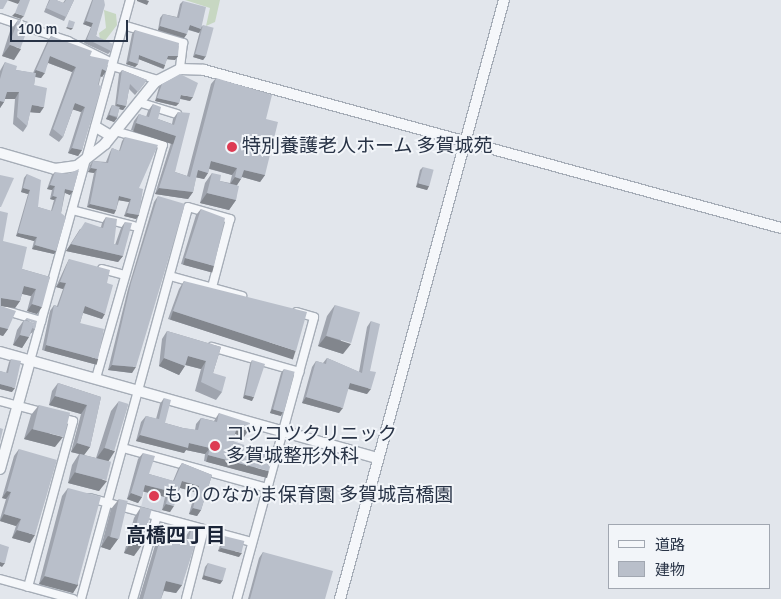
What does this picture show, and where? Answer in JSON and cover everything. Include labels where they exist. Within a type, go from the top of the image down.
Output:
[{"type":"street","points":[[0,469],[130,0]]},
{"type":"street","points":[[340,599],[504,0]]},
{"type":"street","points":[[0,18],[68,41],[113,65],[158,80]]},
{"type":"street","points":[[123,25],[183,42],[180,69]]},
{"type":"street","points":[[0,154],[55,169],[86,162],[113,134],[158,80],[180,69],[204,70],[781,228]]},
{"type":"street","points":[[138,102],[177,114]]},
{"type":"street","points":[[96,127],[113,134],[163,146],[124,275],[96,378]]},
{"type":"street","points":[[81,599],[188,207],[230,219],[212,287]]},
{"type":"street","points":[[72,210],[138,227]]},
{"type":"street","points":[[58,257],[68,260]]},
{"type":"street","points":[[96,267],[124,275]]},
{"type":"street","points":[[170,276],[249,298]]},
{"type":"street","points":[[0,309],[41,321]]},
{"type":"street","points":[[237,599],[314,317],[286,309]]},
{"type":"street","points":[[155,331],[164,333]]},
{"type":"street","points":[[200,344],[300,372]]},
{"type":"street","points":[[0,352],[283,429],[378,458]]},
{"type":"street","points":[[0,401],[73,421],[28,587]]},
{"type":"street","points":[[123,448],[268,488]]},
{"type":"street","points":[[55,488],[64,490]]},
{"type":"street","points":[[81,495],[252,542]]},
{"type":"street","points":[[134,599],[157,516]]},
{"type":"street","points":[[186,599],[204,529]]},
{"type":"street","points":[[0,579],[73,599]]},
{"type":"shaded area","name":"もりのなかま保育園 多賀城高橋園","points":[[148,479],[168,484],[161,512],[141,507]]},
{"type":"green space","points":[[185,0],[220,0],[215,22],[206,26],[210,8]]},
{"type":"green space","points":[[104,10],[116,14],[117,25],[101,46],[99,33],[106,28]]},
{"type":"building","points":[[0,0],[8,0],[3,9],[0,9]]},
{"type":"building","points":[[20,0],[30,0],[24,16],[15,13]]},
{"type":"building","points":[[50,0],[64,3],[66,0],[74,0],[66,17],[46,8]]},
{"type":"building","points":[[93,0],[104,0],[105,5],[96,36],[113,44],[111,51],[87,39],[93,23],[86,21]]},
{"type":"building","points":[[183,1],[206,7],[201,29],[190,25],[187,34],[160,26],[163,14],[179,18]]},
{"type":"building","points":[[18,20],[29,24],[20,49],[9,44]]},
{"type":"building","points":[[69,20],[75,22],[73,28],[67,27]]},
{"type":"building","points":[[203,25],[214,28],[206,57],[195,54]]},
{"type":"building","points":[[135,30],[179,43],[178,56],[168,56],[165,65],[139,55],[138,64],[129,61]]},
{"type":"building","points":[[51,36],[92,51],[90,56],[109,60],[106,71],[102,69],[98,85],[102,86],[82,150],[72,148],[85,107],[75,103],[63,137],[53,129],[76,67],[50,56],[45,73],[36,70]]},
{"type":"building","points":[[5,62],[17,66],[16,70],[36,73],[34,85],[47,88],[44,107],[32,105],[27,126],[17,117],[19,92],[7,92],[4,102],[0,101],[0,79]]},
{"type":"building","points":[[122,70],[147,80],[138,92],[130,84],[126,106],[117,104]]},
{"type":"building","points":[[180,74],[198,83],[193,97],[181,95],[179,103],[157,98],[162,84]]},
{"type":"building","name":"特別養護老人ホーム 多賀城苑","points":[[216,78],[272,95],[266,119],[278,122],[265,175],[244,170],[241,179],[235,177],[237,168],[211,161],[208,173],[198,170],[193,192],[159,188],[176,136],[136,123],[139,114],[149,117],[153,104],[161,107],[158,119],[174,125],[178,112],[190,113],[175,172],[190,177]]},
{"type":"building","points":[[112,105],[120,107],[117,117],[110,115]]},
{"type":"building","points":[[125,137],[158,145],[139,188],[143,189],[139,215],[127,213],[131,199],[119,196],[116,210],[90,204],[97,169],[91,168],[93,161],[108,163],[112,148],[120,151]]},
{"type":"building","points":[[423,167],[434,170],[429,186],[419,183]]},
{"type":"building","points":[[79,169],[73,191],[65,189],[61,213],[66,217],[56,251],[35,245],[37,237],[18,233],[30,190],[23,188],[27,174],[41,180],[38,207],[52,211],[57,197],[53,196],[55,186],[50,185],[55,172],[68,174]]},
{"type":"building","points":[[212,173],[221,175],[220,181],[239,186],[236,200],[207,193]]},
{"type":"building","points":[[0,175],[14,178],[1,207],[0,207]]},
{"type":"building","points":[[158,196],[185,204],[136,367],[112,365],[131,283]]},
{"type":"building","points":[[201,209],[225,218],[214,266],[185,258]]},
{"type":"building","points":[[0,211],[8,213],[3,241],[27,247],[22,269],[50,277],[42,307],[32,304],[36,289],[24,286],[20,301],[1,298],[1,306],[16,311],[8,329],[0,327]]},
{"type":"building","points":[[106,217],[117,219],[114,244],[118,245],[125,222],[132,223],[123,256],[71,244],[85,222],[103,228]]},
{"type":"building","points":[[69,259],[110,270],[107,283],[113,285],[105,314],[85,306],[80,323],[104,329],[98,359],[46,345],[54,305],[58,307],[66,283],[60,282]]},
{"type":"building","points":[[184,281],[307,312],[296,351],[173,311]]},
{"type":"building","points":[[335,305],[360,312],[351,343],[326,336]]},
{"type":"building","points":[[27,318],[37,321],[35,329],[32,328],[34,323],[26,320]]},
{"type":"building","points":[[24,320],[34,323],[29,337],[20,335]]},
{"type":"building","points":[[371,321],[380,324],[370,371],[376,372],[371,389],[350,383],[343,408],[306,397],[316,361],[326,364],[327,358],[362,373]]},
{"type":"building","points":[[167,331],[221,347],[213,373],[226,377],[222,392],[201,382],[206,361],[188,356],[185,366],[164,358]]},
{"type":"building","points":[[11,359],[21,361],[15,388],[0,384],[0,371],[8,373]]},
{"type":"building","points":[[252,360],[265,364],[254,397],[245,395]]},
{"type":"building","points":[[284,369],[295,372],[284,412],[273,410]]},
{"type":"building","points":[[58,383],[101,397],[90,447],[77,443],[87,405],[55,396]]},
{"type":"building","points":[[164,398],[171,400],[165,423],[198,430],[201,418],[217,422],[219,413],[250,423],[248,431],[237,427],[233,441],[273,455],[269,471],[208,455],[210,448],[189,443],[188,448],[140,435],[146,416],[159,419]]},
{"type":"building","points":[[119,401],[129,404],[114,451],[105,448]]},
{"type":"building","points":[[39,405],[70,413],[64,437],[33,429]]},
{"type":"building","points":[[0,428],[3,429],[0,442]]},
{"type":"building","points":[[19,449],[57,460],[35,535],[17,530],[21,519],[4,514],[11,492],[7,491]]},
{"type":"building","points":[[143,453],[155,456],[149,474],[174,481],[182,463],[212,475],[201,510],[193,508],[199,486],[182,481],[174,506],[166,504],[169,491],[145,485],[142,497],[131,493]]},
{"type":"building","points":[[80,454],[111,462],[106,480],[75,472]]},
{"type":"building","points":[[68,488],[101,497],[77,585],[44,576]]},
{"type":"building","points":[[119,499],[128,501],[119,539],[110,537]]},
{"type":"building","points":[[141,507],[152,510],[142,545],[132,542]]},
{"type":"building","points":[[192,527],[200,529],[182,585],[166,581],[161,599],[143,599],[162,533],[188,541]]},
{"type":"building","points":[[224,536],[244,541],[241,553],[221,548]]},
{"type":"building","points":[[0,544],[9,547],[5,563],[0,562]]},
{"type":"building","points":[[263,552],[333,571],[325,599],[250,599]]},
{"type":"building","points":[[208,563],[226,568],[223,581],[204,575]]},
{"type":"place","name":"特別養護老人ホーム 多賀城苑","points":[[232,147]]},
{"type":"place","name":"コツコツクリニック 多賀城整形外科","points":[[215,446]]},
{"type":"place","name":"もりのなかま保育園 多賀城高橋園","points":[[154,496]]},
{"type":"district","name":"高橋四丁目","points":[[176,535]]}]
